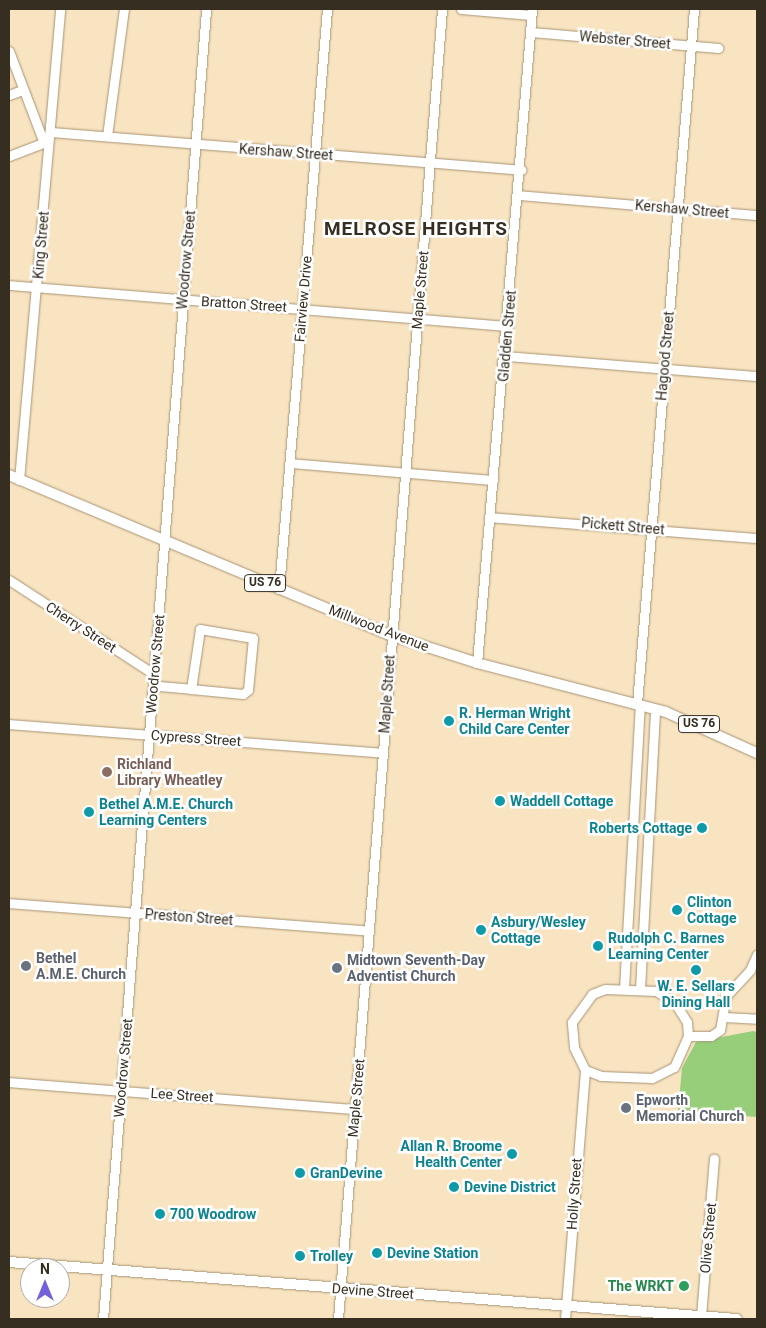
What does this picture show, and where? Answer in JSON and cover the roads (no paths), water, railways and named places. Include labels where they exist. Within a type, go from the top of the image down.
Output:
[{"type":"main road","name":"Millwood Avenue","points":[[9,475],[164,544],[390,635],[477,663],[655,709],[698,724],[757,753]]},
{"type":"main road","name":"Devine Street","points":[[9,1262],[736,1319]]},
{"type":"street","name":"King Street","points":[[18,480],[38,288],[60,9]]},
{"type":"street","points":[[107,136],[124,9]]},
{"type":"street","name":"Woodrow Street","points":[[103,1319],[206,9]]},
{"type":"street","name":"Fairview Drive","points":[[279,589],[327,9]]},
{"type":"street","name":"Maple Street","points":[[338,1319],[383,753],[390,635],[405,473],[442,9]]},
{"type":"street","points":[[461,9],[532,12]]},
{"type":"street","name":"Hagood Street","points":[[624,989],[638,704],[650,528],[694,9]]},
{"type":"street","name":"Gladden Street","points":[[477,663],[492,480],[506,356],[532,12]]},
{"type":"street","name":"Webster Street","points":[[531,32],[718,48]]},
{"type":"street","points":[[9,51],[22,90],[49,138],[9,156]]},
{"type":"street","points":[[9,95],[22,90]]},
{"type":"street","name":"Kershaw Street","points":[[49,138],[107,136],[196,145],[521,170]]},
{"type":"street","name":"Kershaw Street","points":[[518,195],[757,215]]},
{"type":"street","name":"Bratton Street","points":[[9,285],[417,317],[508,326]]},
{"type":"street","points":[[506,356],[665,367],[757,376]]},
{"type":"street","points":[[290,463],[492,480]]},
{"type":"street","name":"Pickett Street","points":[[489,517],[650,528],[757,538]]},
{"type":"street","name":"Cherry Street","points":[[9,580],[154,674]]},
{"type":"street","points":[[153,685],[191,689],[244,694],[248,690],[253,638],[200,629],[191,689]]},
{"type":"street","points":[[640,989],[655,709]]},
{"type":"street","name":"Cypress Street","points":[[9,724],[383,753]]},
{"type":"street","name":"Preston Street","points":[[9,903],[369,931]]},
{"type":"street","points":[[688,1036],[711,1036],[720,1030],[724,1017],[726,996],[750,970],[757,954]]},
{"type":"street","points":[[624,989],[640,989],[656,991],[675,1003],[687,1022],[688,1036],[674,1067],[652,1078],[601,1076],[585,1070],[572,1031],[578,1008],[592,994],[624,989]]},
{"type":"street","points":[[724,1017],[757,1019]]},
{"type":"street","name":"Holly Street","points":[[565,1319],[585,1070]]},
{"type":"street","name":"Lee Street","points":[[9,1082],[355,1109]]},
{"type":"street","name":"Olive Street","points":[[701,1316],[714,1160]]},
{"type":"place","name":"R. Herman Wright Child Care Center","points":[[449,721]]},
{"type":"place","name":"Richland Library Wheatley","points":[[107,772]]},
{"type":"place","name":"Waddell Cottage","points":[[500,801]]},
{"type":"place","name":"Bethel A.M.E. Church Learning Centers","points":[[89,812]]},
{"type":"place","name":"Roberts Cottage","points":[[702,828]]},
{"type":"place","name":"Clinton Cottage","points":[[677,910]]},
{"type":"place","name":"Asbury/Wesley Cottage","points":[[481,930]]},
{"type":"place","name":"Rudolph C. Barnes Learning Center","points":[[598,946]]},
{"type":"place","name":"Bethel A.M.E. Church","points":[[26,966]]},
{"type":"place","name":"Midtown Seventh-Day Adventist Church","points":[[337,968]]},
{"type":"place","name":"W. E. Sellars Dining Hall","points":[[696,970]]},
{"type":"place","name":"Epworth Memorial Church","points":[[626,1108]]},
{"type":"place","name":"Allan R. Broome Health Center","points":[[512,1154]]},
{"type":"place","name":"GranDevine","points":[[300,1173]]},
{"type":"place","name":"Devine District","points":[[454,1187]]},
{"type":"place","name":"700 Woodrow","points":[[160,1214]]},
{"type":"place","name":"Devine Station","points":[[377,1253]]},
{"type":"place","name":"Trolley","points":[[300,1256]]},
{"type":"place","name":"The WRKT","points":[[684,1286]]},
{"type":"district","name":"MELROSE HEIGHTS","points":[[416,229]]}]
